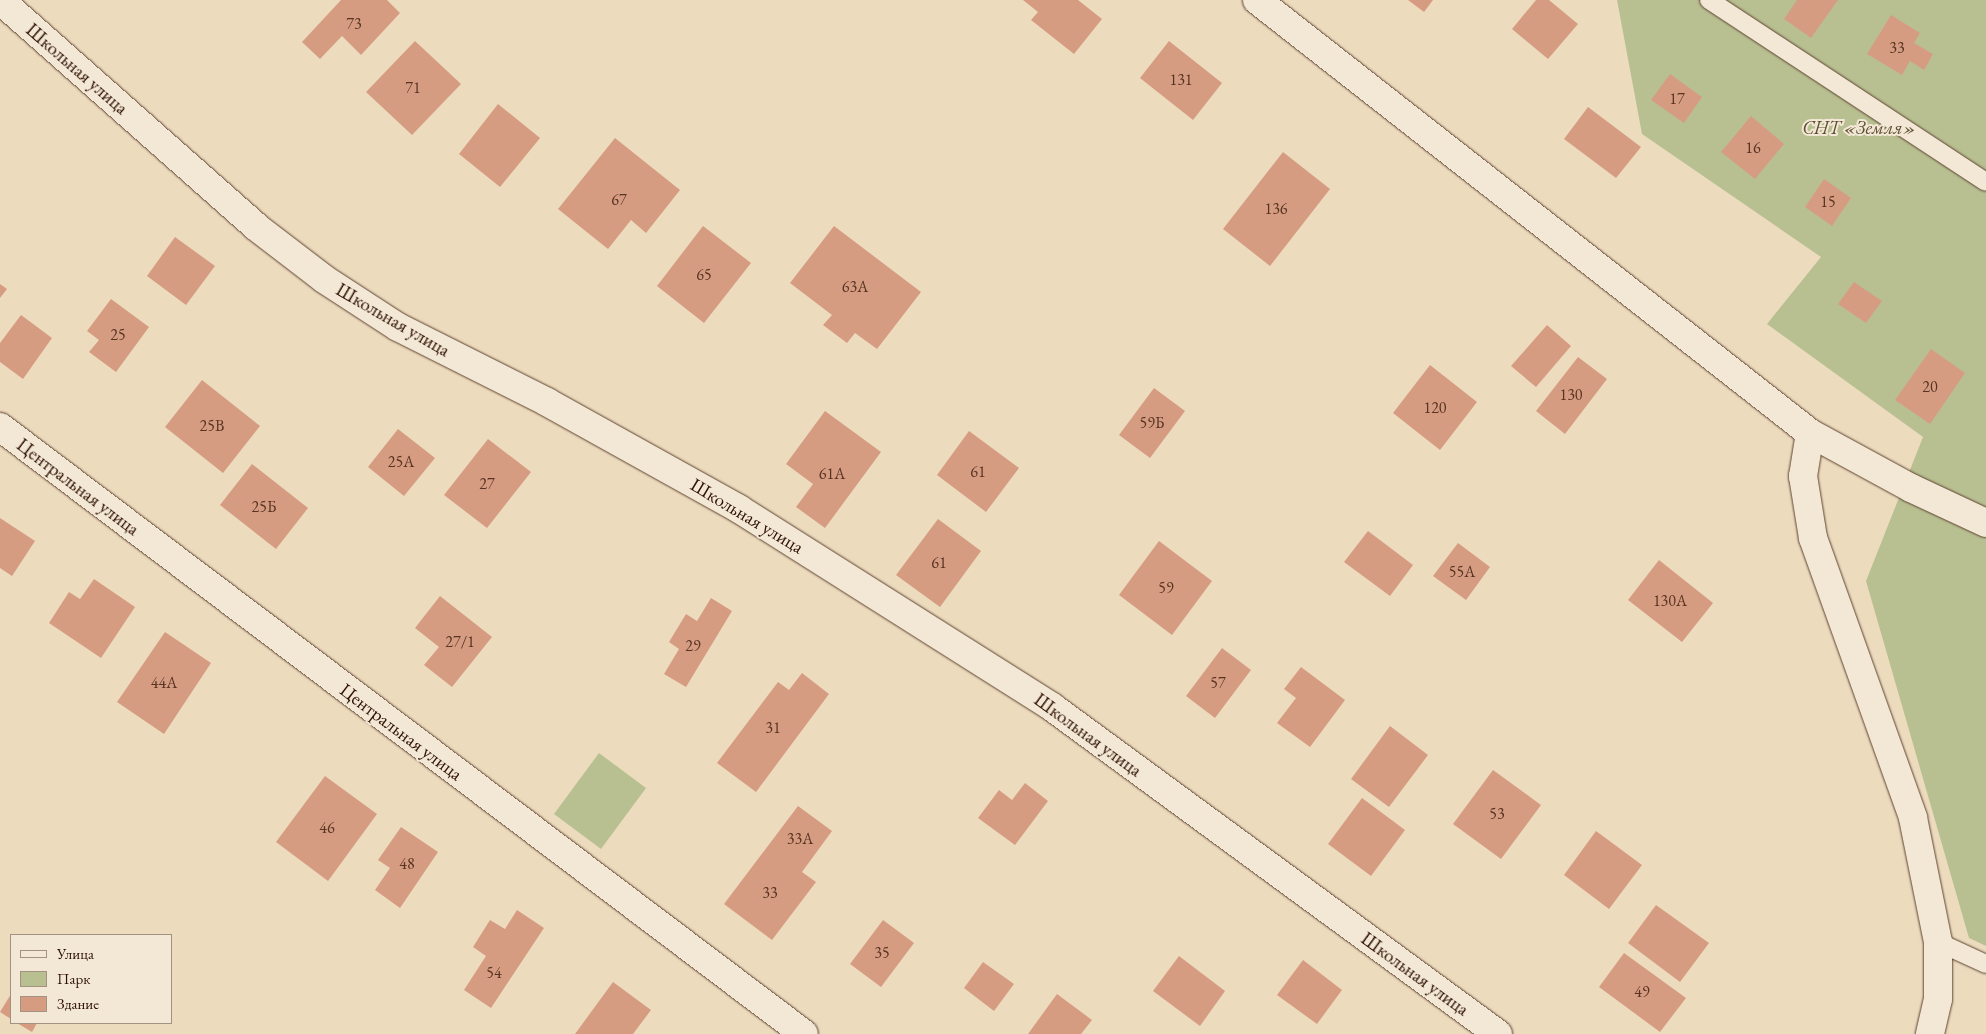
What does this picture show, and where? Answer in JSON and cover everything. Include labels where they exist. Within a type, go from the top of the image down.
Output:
[{"type":"street","name":"Школьная улица","points":[[0,0],[255,226],[324,279],[398,327],[548,402],[739,509],[1052,707],[1498,1034]]},
{"type":"street","points":[[1257,0],[1810,433],[1911,488],[1986,523]]},
{"type":"street","name":"Центральная улица","points":[[0,428],[804,1034]]},
{"type":"street","points":[[1810,433],[1803,476],[1813,538],[1913,818],[1938,942],[1938,999],[1930,1034]]},
{"type":"lane","points":[[1709,0],[1985,180]]},
{"type":"lane","points":[[1938,942],[1986,964]]},
{"type":"green space","name":"СНТ «Земля»","points":[[1617,0],[1986,0],[1986,946],[1969,938],[1866,581],[1923,437],[1767,324],[1821,257],[1642,134]]},
{"type":"green space","points":[[599,753],[646,788],[601,849],[554,814]]},
{"type":"building","points":[[341,0],[387,0],[400,13],[361,55],[342,36],[320,59],[302,42]]},
{"type":"building","points":[[1023,0],[1078,0],[1102,19],[1074,54],[1031,20],[1038,12]]},
{"type":"building","points":[[1408,0],[1433,0],[1424,12]]},
{"type":"building","points":[[1536,0],[1549,0],[1578,24],[1548,59],[1512,29]]},
{"type":"building","points":[[1797,0],[1838,0],[1811,38],[1784,19]]},
{"type":"building","points":[[1891,15],[1920,33],[1914,43],[1933,54],[1924,70],[1910,61],[1902,75],[1867,54]]},
{"type":"building","points":[[415,41],[461,84],[412,135],[366,92]]},
{"type":"building","points":[[1169,41],[1222,83],[1193,120],[1140,78]]},
{"type":"building","points":[[1670,74],[1702,97],[1684,123],[1651,100]]},
{"type":"building","points":[[498,104],[540,138],[500,187],[459,154]]},
{"type":"building","points":[[1588,107],[1641,147],[1616,178],[1564,139]]},
{"type":"building","points":[[1751,116],[1784,144],[1755,179],[1721,152]]},
{"type":"building","points":[[615,138],[680,190],[646,233],[631,220],[608,249],[558,209]]},
{"type":"building","points":[[1283,152],[1330,189],[1270,266],[1223,229]]},
{"type":"building","points":[[1824,179],[1851,198],[1832,226],[1805,207]]},
{"type":"building","points":[[703,226],[751,263],[704,323],[657,286]]},
{"type":"building","points":[[834,226],[921,292],[877,349],[855,333],[847,343],[823,325],[832,315],[790,283]]},
{"type":"building","points":[[175,237],[215,266],[186,305],[147,276]]},
{"type":"building","points":[[1854,282],[1882,301],[1866,323],[1838,304]]},
{"type":"building","points":[[0,284],[7,289],[0,298]]},
{"type":"building","points":[[111,299],[149,327],[116,372],[89,352],[99,340],[87,331]]},
{"type":"building","points":[[21,315],[52,338],[23,379],[0,362],[0,343]]},
{"type":"building","points":[[1547,325],[1571,346],[1536,387],[1511,366]]},
{"type":"building","points":[[1931,349],[1965,373],[1930,424],[1895,400]]},
{"type":"building","points":[[1578,357],[1607,379],[1565,434],[1536,411]]},
{"type":"building","points":[[1430,365],[1477,402],[1440,450],[1393,413]]},
{"type":"building","points":[[202,380],[260,426],[223,473],[165,427]]},
{"type":"building","points":[[1154,388],[1185,411],[1150,458],[1119,435]]},
{"type":"building","points":[[825,411],[881,452],[825,528],[796,507],[813,484],[786,464]]},
{"type":"building","points":[[398,429],[435,458],[404,496],[368,467]]},
{"type":"building","points":[[969,431],[1019,468],[986,512],[937,475]]},
{"type":"building","points":[[488,439],[531,472],[487,528],[444,495]]},
{"type":"building","points":[[252,464],[308,508],[276,549],[220,505]]},
{"type":"building","points":[[0,518],[35,541],[12,576],[0,568]]},
{"type":"building","points":[[938,519],[981,551],[940,607],[896,575]]},
{"type":"building","points":[[1368,531],[1413,565],[1390,596],[1344,562]]},
{"type":"building","points":[[1159,541],[1212,581],[1172,635],[1119,595]]},
{"type":"building","points":[[1458,543],[1490,567],[1466,600],[1433,576]]},
{"type":"building","points":[[1659,560],[1713,603],[1682,642],[1628,600]]},
{"type":"building","points":[[94,579],[135,607],[101,658],[49,623],[69,592],[80,599]]},
{"type":"building","points":[[440,596],[492,637],[452,687],[424,665],[439,647],[415,628]]},
{"type":"building","points":[[711,598],[732,611],[686,687],[664,674],[679,649],[669,642],[686,614],[697,621]]},
{"type":"building","points":[[165,632],[211,663],[164,734],[117,702]]},
{"type":"building","points":[[1222,648],[1251,670],[1215,718],[1186,696]]},
{"type":"building","points":[[1301,667],[1345,700],[1310,747],[1277,723],[1296,698],[1284,689]]},
{"type":"building","points":[[802,673],[829,694],[756,792],[717,763],[778,682],[789,690]]},
{"type":"building","points":[[1390,726],[1428,755],[1389,807],[1351,779]]},
{"type":"building","points":[[1493,770],[1541,805],[1501,859],[1453,824]]},
{"type":"building","points":[[325,776],[377,814],[328,881],[276,842]]},
{"type":"building","points":[[1025,783],[1048,801],[1015,845],[978,818],[999,790],[1012,800]]},
{"type":"building","points":[[1362,798],[1405,830],[1371,876],[1328,844]]},
{"type":"building","points":[[798,806],[832,831],[802,872],[816,882],[772,940],[724,904]]},
{"type":"building","points":[[401,827],[438,852],[400,908],[375,890],[390,868],[378,860]]},
{"type":"building","points":[[1596,831],[1642,865],[1609,909],[1564,875]]},
{"type":"building","points":[[1656,905],[1709,943],[1680,982],[1628,943]]},
{"type":"building","points":[[517,910],[544,928],[491,1008],[464,990],[486,956],[473,947],[490,920],[505,929]]},
{"type":"building","points":[[883,920],[914,943],[881,987],[850,964]]},
{"type":"building","points":[[1624,953],[1686,998],[1660,1032],[1599,987]]},
{"type":"building","points":[[1179,956],[1225,991],[1200,1026],[1153,991]]},
{"type":"building","points":[[1303,960],[1342,990],[1317,1024],[1277,995]]},
{"type":"building","points":[[983,962],[1014,984],[994,1011],[964,988]]},
{"type":"building","points":[[613,982],[651,1010],[633,1034],[575,1034]]},
{"type":"building","points":[[1057,994],[1092,1020],[1081,1034],[1028,1034]]},
{"type":"building","points":[[10,996],[10,1018],[0,1012]]},
{"type":"building","points":[[19,1024],[36,1024],[32,1032]]}]
